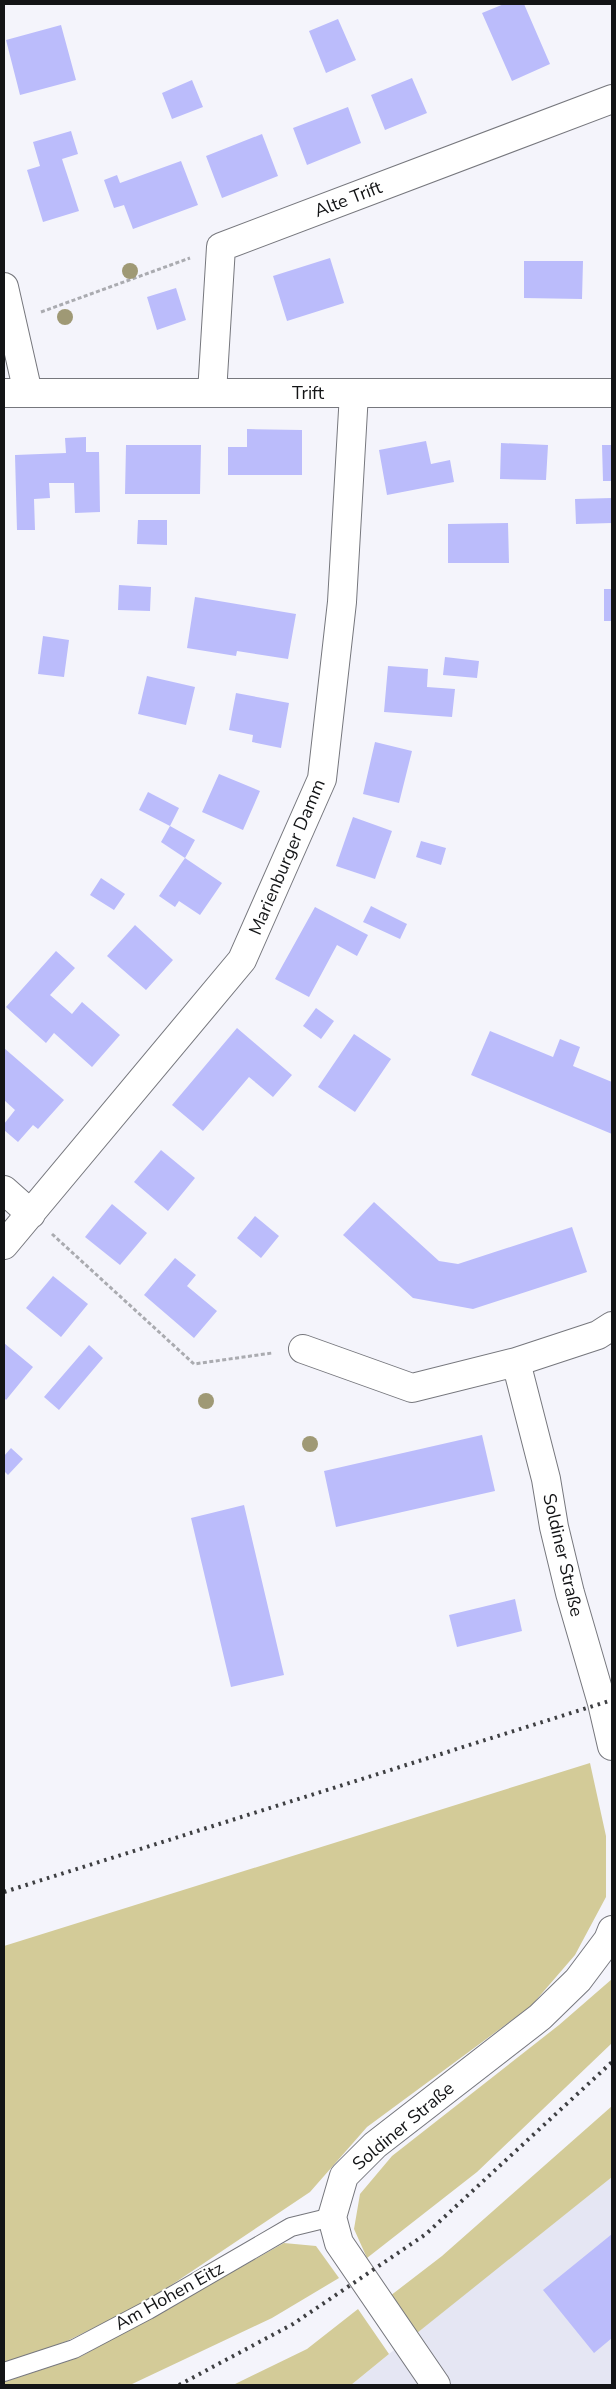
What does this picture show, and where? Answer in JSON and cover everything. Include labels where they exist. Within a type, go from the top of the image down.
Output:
[{"type":"street","name":"Alte Trift","points":[[221,247],[612,99]]},
{"type":"street","points":[[212,393],[221,247]]},
{"type":"street","points":[[4,287],[12,323],[16,393]]},
{"type":"street","name":"Trift","points":[[16,393],[612,393]]},
{"type":"street","name":"Marienburger Damm","points":[[4,1245],[242,960],[322,779],[342,602],[354,393]]},
{"type":"street","points":[[4,1190],[31,1214]]},
{"type":"street","points":[[303,1349],[412,1388],[516,1362],[598,1335],[612,1326]]},
{"type":"street","name":"Soldiner Straße","points":[[516,1362],[546,1479],[554,1527],[570,1593],[602,1703],[612,1746]]},
{"type":"street","name":"Soldiner Straße","points":[[332,2217],[344,2176],[375,2145],[540,2017],[578,1980],[608,1940],[612,1930]]},
{"type":"street","points":[[332,2217],[339,2243],[436,2385]]},
{"type":"lane","name":"Am Hohen Eitz","points":[[4,2372],[74,2349],[148,2310],[291,2227],[332,2217]]},
{"type":"path","points":[[12,323],[221,247]]},
{"type":"path","points":[[31,1214],[194,1364],[303,1349]]},
{"type":"shaded area","points":[[590,1763],[606,1836],[606,1897],[575,1955],[531,2006],[367,2127],[310,2192],[146,2302],[67,2341],[4,2364],[4,1946]]},
{"type":"shaded area","points":[[612,1979],[612,2043],[477,2172],[367,2258],[354,2229],[360,2194],[392,2156],[559,2025]]},
{"type":"shaded area","points":[[612,2106],[612,2177],[417,2333],[390,2296],[442,2256]]},
{"type":"shaded area","points":[[612,2177],[612,2385],[351,2385],[389,2354]]},
{"type":"shaded area","points":[[284,2243],[316,2246],[339,2278],[272,2318],[130,2385],[4,2385],[4,2382],[80,2357]]},
{"type":"shaded area","points":[[358,2309],[389,2354],[351,2385],[233,2385],[307,2349]]},
{"type":"building","points":[[504,4],[524,4],[550,64],[512,81],[482,13]]},
{"type":"building","points":[[338,19],[356,60],[326,73],[309,31]]},
{"type":"building","points":[[61,25],[76,80],[20,95],[6,40]]},
{"type":"building","points":[[412,78],[427,113],[385,130],[371,95]]},
{"type":"building","points":[[192,80],[203,107],[172,119],[162,93]]},
{"type":"building","points":[[348,107],[361,143],[307,165],[293,128]]},
{"type":"building","points":[[71,131],[78,154],[62,159],[79,211],[43,222],[27,170],[40,166],[33,142]]},
{"type":"building","points":[[262,134],[278,176],[222,198],[206,156]]},
{"type":"building","points":[[181,161],[198,205],[133,229],[124,205],[114,208],[104,180],[117,175],[120,183]]},
{"type":"building","points":[[330,258],[344,303],[287,321],[273,276]]},
{"type":"building","points":[[524,261],[583,261],[582,299],[524,298]]},
{"type":"building","points":[[176,288],[186,320],[157,330],[147,297]]},
{"type":"building","points":[[247,429],[302,430],[302,475],[228,475],[228,447],[247,447]]},
{"type":"building","points":[[86,437],[86,452],[99,452],[100,512],[75,513],[74,483],[49,483],[50,498],[34,499],[35,530],[17,530],[15,455],[66,453],[65,438]]},
{"type":"building","points":[[426,441],[431,464],[450,460],[454,482],[387,495],[379,450]]},
{"type":"building","points":[[501,443],[548,445],[546,480],[500,479]]},
{"type":"building","points":[[126,445],[201,445],[200,494],[125,494]]},
{"type":"building","points":[[602,445],[612,445],[612,481],[603,481]]},
{"type":"building","points":[[612,498],[612,523],[576,524],[575,499]]},
{"type":"building","points":[[138,520],[167,520],[167,545],[137,544]]},
{"type":"building","points":[[508,523],[509,563],[448,563],[448,524]]},
{"type":"building","points":[[119,585],[151,587],[150,611],[118,610]]},
{"type":"building","points":[[604,589],[612,589],[612,621],[604,621]]},
{"type":"building","points":[[195,597],[296,614],[288,659],[237,651],[236,656],[187,648]]},
{"type":"building","points":[[43,636],[69,640],[64,677],[38,674]]},
{"type":"building","points":[[445,657],[479,661],[477,678],[443,675]]},
{"type":"building","points":[[388,666],[428,669],[427,687],[455,689],[452,717],[384,712]]},
{"type":"building","points":[[147,676],[195,687],[186,725],[138,714]]},
{"type":"building","points":[[236,693],[289,703],[281,748],[252,742],[253,735],[229,730]]},
{"type":"building","points":[[375,742],[412,751],[399,803],[363,794]]},
{"type":"building","points":[[219,774],[260,791],[243,830],[202,812]]},
{"type":"building","points":[[148,792],[179,808],[170,826],[139,810]]},
{"type":"building","points":[[353,817],[392,831],[375,879],[336,866]]},
{"type":"building","points":[[170,826],[195,840],[185,858],[161,842]]},
{"type":"building","points":[[421,841],[446,848],[441,865],[416,857]]},
{"type":"building","points":[[185,858],[222,883],[200,915],[179,901],[175,907],[159,896]]},
{"type":"building","points":[[101,878],[125,894],[114,910],[90,895]]},
{"type":"building","points":[[371,906],[407,924],[400,939],[363,922]]},
{"type":"building","points":[[315,907],[368,935],[357,956],[337,945],[309,997],[275,979]]},
{"type":"building","points":[[135,925],[173,960],[146,990],[107,956]]},
{"type":"building","points":[[56,951],[75,968],[50,995],[72,1014],[82,1002],[120,1035],[92,1067],[54,1033],[46,1043],[6,1007]]},
{"type":"building","points":[[316,1008],[334,1021],[321,1039],[303,1026]]},
{"type":"building","points":[[237,1028],[292,1075],[273,1097],[249,1077],[203,1131],[172,1105]]},
{"type":"building","points":[[490,1031],[553,1057],[560,1039],[580,1047],[573,1066],[612,1082],[612,1134],[471,1075]]},
{"type":"building","points":[[354,1034],[391,1059],[355,1112],[318,1087]]},
{"type":"building","points":[[4,1048],[64,1100],[38,1129],[33,1125],[18,1142],[4,1130],[4,1124],[15,1110],[4,1100]]},
{"type":"building","points":[[161,1150],[195,1178],[168,1211],[134,1182]]},
{"type":"building","points":[[374,1202],[439,1261],[458,1264],[572,1227],[587,1272],[473,1309],[413,1298],[343,1235]]},
{"type":"building","points":[[112,1204],[147,1233],[120,1265],[85,1237]]},
{"type":"building","points":[[255,1216],[279,1236],[261,1258],[237,1238]]},
{"type":"building","points":[[175,1258],[196,1275],[187,1286],[217,1311],[194,1338],[144,1295]]},
{"type":"building","points":[[53,1276],[88,1304],[61,1337],[26,1308]]},
{"type":"building","points":[[4,1343],[33,1367],[6,1400],[4,1398]]},
{"type":"building","points":[[89,1345],[103,1358],[59,1410],[44,1397]]},
{"type":"building","points":[[482,1435],[495,1491],[336,1527],[324,1471]]},
{"type":"building","points":[[11,1448],[23,1459],[8,1475],[4,1471],[4,1456]]},
{"type":"building","points":[[244,1505],[284,1675],[231,1687],[191,1518]]},
{"type":"building","points":[[515,1599],[522,1631],[457,1647],[449,1615]]},
{"type":"building","points":[[612,2234],[612,2338],[594,2353],[543,2290]]},
{"type":"railway","points":[[4,1892],[612,1700]]},
{"type":"railway","points":[[179,2385],[293,2324],[426,2234],[612,2062]]}]
